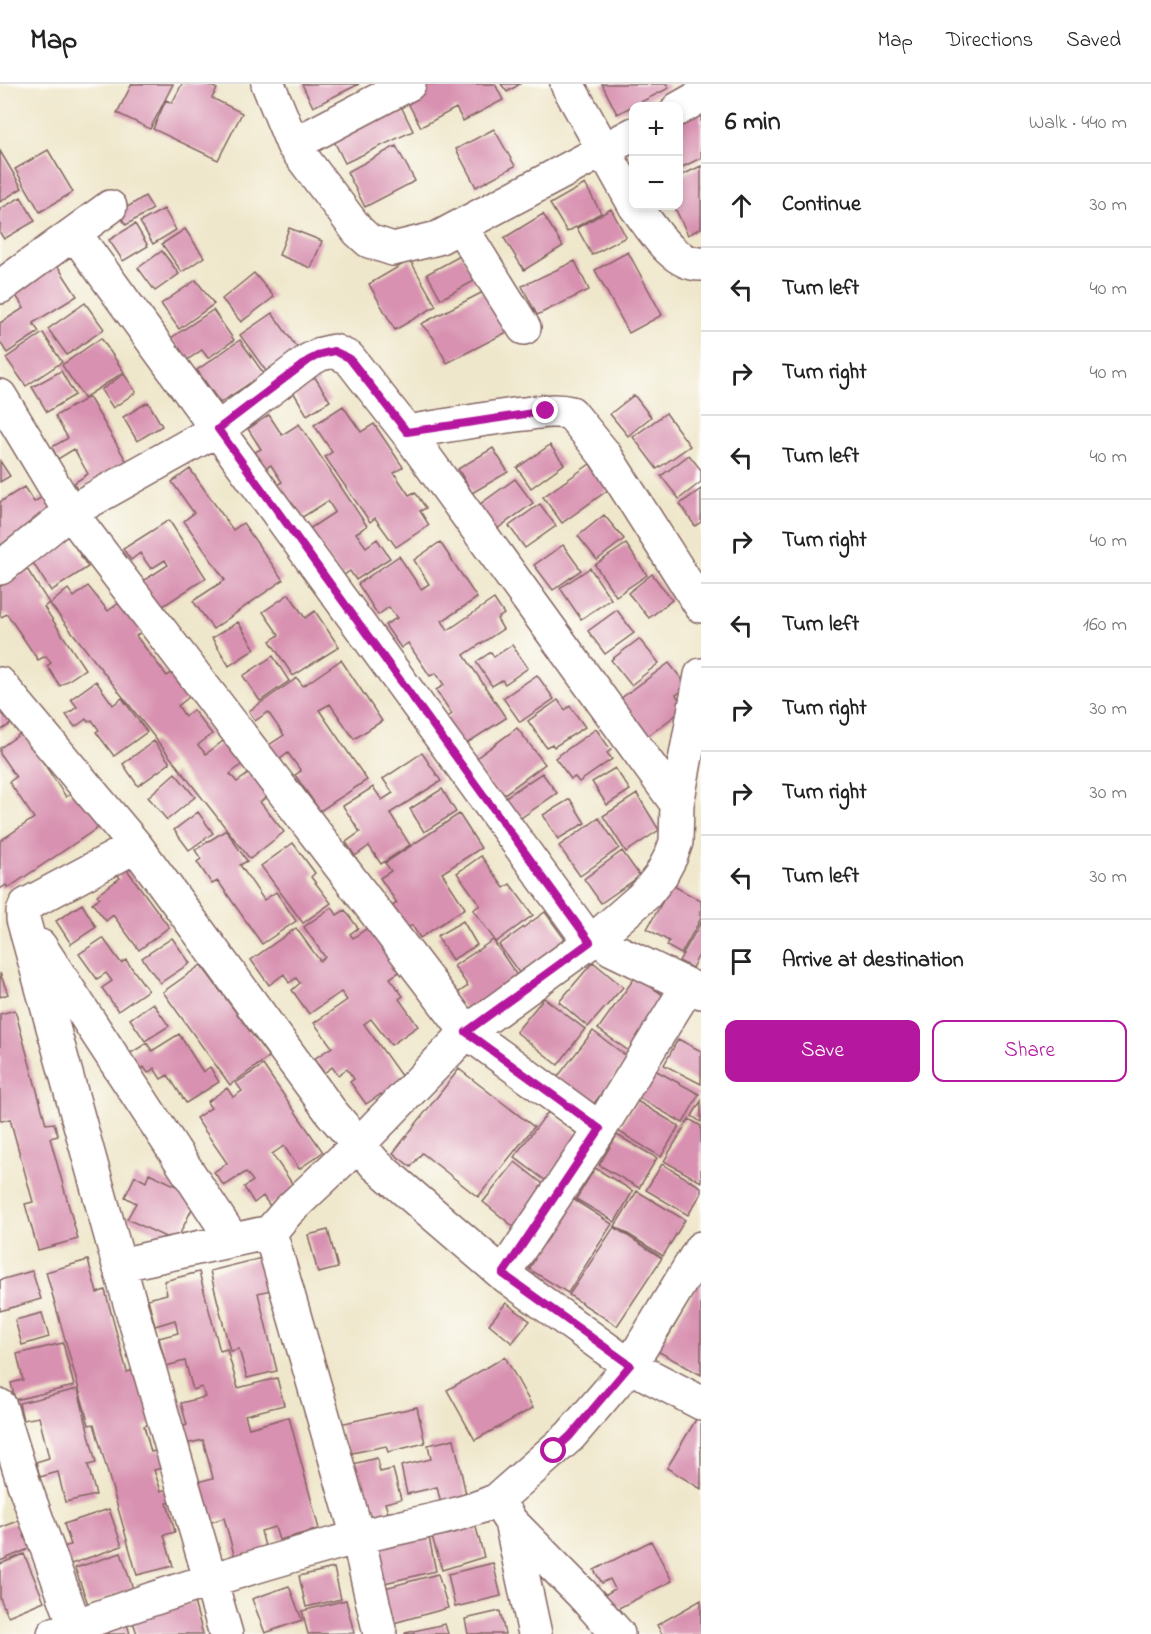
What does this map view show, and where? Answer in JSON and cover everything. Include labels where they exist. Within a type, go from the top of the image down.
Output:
[{"type":"street","points":[[268,84],[293,145],[358,231],[369,241],[393,249],[438,238],[629,136]]},
{"type":"street","points":[[293,145],[409,84]]},
{"type":"street","points":[[567,84],[629,196]]},
{"type":"street","points":[[683,106],[701,96]]},
{"type":"street","points":[[2,281],[75,234],[110,207]]},
{"type":"street","points":[[638,210],[669,248],[683,260],[701,264]]},
{"type":"street","points":[[461,227],[524,328]]},
{"type":"street","points":[[75,234],[593,940],[694,989],[503,1274]]},
{"type":"street","points":[[0,568],[70,512],[218,429],[309,360],[334,351],[349,358],[407,432],[677,804]]},
{"type":"street","points":[[0,396],[70,512],[466,1032],[600,1129]]},
{"type":"street","points":[[407,432],[510,415],[554,411],[571,413],[605,455],[701,606]]},
{"type":"street","points":[[119,1265],[270,1232],[288,1211],[358,1145],[466,1032],[593,940],[646,894],[661,875],[676,842],[677,804],[701,675]]},
{"type":"street","points":[[0,684],[136,846],[331,1112],[376,1166],[503,1274],[630,1365],[701,1403]]},
{"type":"street","points":[[136,846],[26,905],[23,919],[119,1265],[226,1634]]},
{"type":"street","points":[[23,919],[231,1239]]},
{"type":"street","points":[[270,1232],[358,1537],[380,1634]]},
{"type":"street","points":[[0,1406],[12,1487],[65,1630],[210,1579],[358,1537],[461,1514],[504,1511],[630,1365],[701,1248]]},
{"type":"street","points":[[504,1511],[535,1634]]},
{"type":"street","points":[[504,1511],[618,1634]]},
{"type":"building","points":[[132,84],[173,84],[150,129],[117,113]]},
{"type":"building","points":[[182,84],[207,84],[217,89],[212,98],[242,113],[218,160],[153,129],[166,100],[172,103]]},
{"type":"building","points":[[302,84],[359,84],[313,107]]},
{"type":"building","points":[[419,84],[495,84],[503,100],[463,121],[456,108],[421,127],[402,92]]},
{"type":"building","points":[[501,84],[520,84],[507,92]]},
{"type":"building","points":[[602,84],[667,84],[669,88],[641,102],[629,102],[629,108],[617,114]]},
{"type":"building","points":[[398,100],[413,131],[345,163],[330,133]]},
{"type":"building","points":[[701,111],[701,158],[683,167],[683,156],[683,120]]},
{"type":"building","points":[[494,129],[515,166],[476,187],[456,149]]},
{"type":"building","points":[[396,146],[415,181],[365,207],[347,172]]},
{"type":"building","points":[[48,150],[73,192],[40,212],[15,169]]},
{"type":"building","points":[[0,151],[22,188],[0,202]]},
{"type":"building","points":[[701,166],[701,228],[688,235],[676,210],[683,210],[683,175]]},
{"type":"building","points":[[585,184],[601,213],[567,232],[550,204]]},
{"type":"building","points":[[145,196],[153,209],[126,225],[118,213]]},
{"type":"building","points":[[21,197],[35,221],[4,239],[0,233],[0,209]]},
{"type":"building","points":[[164,209],[176,230],[153,244],[140,222]]},
{"type":"building","points":[[611,209],[626,237],[592,255],[577,228]]},
{"type":"building","points":[[543,214],[563,246],[524,270],[504,238]]},
{"type":"building","points":[[135,224],[148,246],[123,261],[109,240]]},
{"type":"building","points":[[289,228],[322,241],[311,268],[279,255]]},
{"type":"building","points":[[185,229],[204,257],[182,272],[162,244]]},
{"type":"building","points":[[162,251],[179,274],[155,291],[138,268]]},
{"type":"building","points":[[628,252],[662,315],[629,333],[595,270]]},
{"type":"building","points":[[462,255],[476,280],[441,299],[427,274]]},
{"type":"building","points":[[51,256],[77,296],[33,323],[39,332],[7,353],[0,342],[0,323],[24,308],[8,283]]},
{"type":"building","points":[[410,260],[436,306],[395,330],[369,284]]},
{"type":"building","points":[[575,261],[589,290],[537,315],[522,286]]},
{"type":"building","points":[[254,273],[274,297],[241,322],[222,299]]},
{"type":"building","points":[[196,280],[214,304],[179,329],[161,304]]},
{"type":"building","points":[[483,292],[509,331],[447,363],[433,337],[421,324]]},
{"type":"building","points":[[85,303],[104,329],[67,355],[48,329]]},
{"type":"building","points":[[213,310],[234,340],[208,358],[202,350],[187,360],[171,338]]},
{"type":"building","points":[[272,313],[298,349],[266,371],[240,335]]},
{"type":"building","points":[[43,333],[62,362],[26,386],[6,358]]},
{"type":"building","points":[[101,338],[124,372],[84,398],[62,365]]},
{"type":"building","points":[[240,340],[264,374],[220,403],[197,370]]},
{"type":"building","points":[[61,371],[75,395],[47,412],[32,387]]},
{"type":"building","points":[[124,374],[136,392],[113,408],[101,390]]},
{"type":"building","points":[[314,376],[330,401],[307,415],[292,390]]},
{"type":"building","points":[[634,395],[651,417],[628,436],[610,414]]},
{"type":"building","points":[[89,397],[127,462],[78,490],[74,483],[88,474],[74,449],[58,459],[52,447],[68,438],[55,416]]},
{"type":"building","points":[[148,402],[162,426],[137,441],[123,417]]},
{"type":"building","points":[[343,406],[361,432],[374,424],[403,467],[394,473],[409,495],[415,492],[426,508],[420,511],[429,525],[396,547],[375,518],[370,522],[325,457],[332,452],[314,425]]},
{"type":"building","points":[[666,413],[690,446],[657,469],[633,437]]},
{"type":"building","points":[[269,415],[282,435],[299,424],[367,526],[356,533],[366,547],[377,539],[390,558],[356,580],[350,571],[341,577],[309,529],[335,512],[328,501],[293,523],[271,489],[282,482],[271,465],[266,468],[255,452],[261,449],[248,429]]},
{"type":"building","points":[[550,445],[564,464],[531,488],[517,468]]},
{"type":"building","points":[[493,448],[508,472],[472,493],[458,469]]},
{"type":"building","points":[[689,455],[701,470],[701,482],[679,499],[661,476]]},
{"type":"building","points":[[0,461],[10,476],[0,482]]},
{"type":"building","points":[[590,464],[608,490],[562,523],[543,497]]},
{"type":"building","points":[[190,469],[233,530],[243,523],[283,580],[213,629],[193,601],[225,580],[184,521],[194,513],[172,482]]},
{"type":"building","points":[[515,479],[533,503],[494,531],[476,507]]},
{"type":"building","points":[[24,487],[34,502],[49,493],[63,513],[0,552],[0,502]]},
{"type":"building","points":[[701,489],[701,522],[695,526],[680,504]]},
{"type":"building","points":[[540,504],[556,526],[525,548],[509,526]]},
{"type":"building","points":[[604,515],[624,539],[597,560],[578,536]]},
{"type":"building","points":[[169,520],[206,578],[157,610],[140,583],[168,565],[165,560],[151,569],[140,553],[131,560],[123,549]]},
{"type":"building","points":[[68,536],[88,567],[51,591],[31,560]]},
{"type":"building","points":[[440,542],[477,598],[442,621],[448,630],[494,599],[504,614],[497,619],[503,629],[464,655],[506,718],[461,747],[443,720],[452,714],[436,690],[444,685],[436,673],[430,676],[408,643],[401,648],[385,625],[397,618],[389,607],[378,615],[358,584],[399,556],[421,589],[429,584],[414,560]]},
{"type":"building","points":[[626,544],[647,575],[616,596],[595,565]]},
{"type":"building","points":[[563,545],[581,570],[553,590],[534,565]]},
{"type":"building","points":[[590,568],[611,599],[581,619],[560,588]]},
{"type":"building","points":[[27,569],[49,603],[44,607],[85,669],[60,686],[47,666],[51,663],[46,656],[38,660],[7,614],[1,617],[0,615],[0,587]]},
{"type":"building","points":[[652,574],[672,600],[649,618],[628,593]]},
{"type":"building","points":[[88,586],[108,611],[120,602],[142,631],[136,636],[167,676],[175,671],[193,694],[178,706],[185,716],[193,710],[212,734],[198,745],[206,754],[223,741],[242,764],[230,774],[237,782],[251,772],[269,795],[260,802],[284,832],[250,859],[50,604],[68,589],[74,597]]},
{"type":"building","points":[[289,594],[305,618],[315,611],[339,647],[293,676],[270,641],[279,635],[263,612]]},
{"type":"building","points":[[617,610],[634,633],[605,654],[588,631]]},
{"type":"building","points":[[238,622],[255,649],[229,666],[212,638]]},
{"type":"building","points":[[639,639],[659,663],[631,685],[611,660]]},
{"type":"building","points":[[512,645],[528,668],[505,684],[502,680],[492,686],[476,662],[491,652],[494,657]]},
{"type":"building","points":[[273,656],[289,681],[260,701],[243,676]]},
{"type":"building","points":[[341,660],[382,721],[354,739],[330,704],[319,710],[367,780],[320,811],[295,775],[301,771],[288,753],[279,760],[269,745],[284,735],[268,712],[255,721],[249,711],[297,678],[303,686]]},
{"type":"building","points":[[669,663],[688,687],[676,695],[685,708],[648,736],[620,699]]},
{"type":"building","points":[[537,675],[554,699],[520,722],[503,698]]},
{"type":"building","points":[[96,681],[113,705],[122,698],[147,732],[114,756],[96,732],[99,730],[92,720],[88,722],[86,719],[75,727],[66,715],[77,707],[71,699]]},
{"type":"building","points":[[558,700],[565,710],[570,706],[585,727],[554,747],[552,744],[546,747],[528,721]]},
{"type":"building","points":[[0,703],[14,722],[0,731]]},
{"type":"building","points":[[517,728],[545,764],[499,798],[471,762]]},
{"type":"building","points":[[596,729],[611,750],[607,753],[612,759],[579,782],[575,777],[571,779],[555,758]]},
{"type":"building","points":[[23,732],[66,797],[81,787],[105,823],[8,888],[6,885],[0,889],[0,841],[34,818],[9,782],[16,777],[0,754],[0,748]]},
{"type":"building","points":[[154,741],[170,763],[138,786],[123,764]]},
{"type":"building","points":[[422,753],[441,781],[390,813],[410,845],[381,864],[369,846],[355,856],[346,842],[360,832],[343,806],[373,787],[382,800],[393,793],[383,779]]},
{"type":"building","points":[[615,768],[630,790],[607,805],[592,782]]},
{"type":"building","points":[[175,773],[195,797],[167,820],[148,797]]},
{"type":"building","points":[[542,773],[557,793],[515,822],[501,800]]},
{"type":"building","points":[[442,789],[456,812],[424,832],[410,809]]},
{"type":"building","points":[[637,794],[659,830],[626,852],[603,816]]},
{"type":"building","points":[[570,799],[585,823],[558,839],[543,815]]},
{"type":"building","points":[[198,812],[213,833],[189,850],[174,830]]},
{"type":"building","points":[[459,814],[481,848],[442,873],[465,908],[420,938],[412,925],[407,929],[392,906],[397,903],[380,878],[391,871],[385,863]]},
{"type":"building","points":[[599,818],[619,848],[580,876],[559,846]]},
{"type":"building","points":[[226,830],[247,861],[240,865],[264,900],[276,892],[296,921],[262,944],[218,881],[212,884],[197,862],[201,859],[195,850]]},
{"type":"building","points":[[293,843],[315,873],[311,877],[331,903],[303,923],[261,866]]},
{"type":"building","points":[[622,851],[640,876],[601,903],[584,879]]},
{"type":"building","points":[[481,856],[504,888],[510,884],[533,915],[496,942],[473,910],[480,905],[457,873]]},
{"type":"building","points":[[122,863],[169,927],[139,950],[113,915],[106,921],[92,903],[100,898],[97,895],[120,878],[114,869]]},
{"type":"building","points":[[672,885],[701,901],[701,918],[681,954],[667,946],[669,941],[647,929]]},
{"type":"building","points":[[82,904],[96,927],[71,944],[56,921]]},
{"type":"building","points":[[332,907],[337,915],[345,910],[358,928],[350,934],[353,938],[369,927],[401,971],[390,978],[403,996],[399,999],[418,1026],[391,1045],[371,1019],[364,1024],[407,1084],[385,1100],[381,1094],[366,1104],[350,1082],[354,1079],[347,1069],[338,1075],[332,1067],[324,1073],[314,1059],[332,1047],[314,1023],[347,1000],[341,992],[309,1014],[292,990],[300,983],[296,978],[289,983],[284,974],[269,985],[251,960],[296,928],[320,961],[325,957],[304,927]]},
{"type":"building","points":[[545,912],[566,941],[520,974],[499,945]]},
{"type":"building","points":[[463,921],[477,945],[452,960],[437,936]]},
{"type":"building","points":[[701,922],[701,951],[692,968],[679,961]]},
{"type":"building","points":[[103,938],[121,963],[126,960],[148,990],[118,1011],[102,988],[112,981],[106,973],[97,979],[79,954]]},
{"type":"building","points":[[172,938],[190,963],[160,983],[142,958]]},
{"type":"building","points":[[493,940],[520,980],[468,1014],[455,995],[468,986],[454,966]]},
{"type":"building","points":[[593,962],[623,987],[588,1027],[559,1002]]},
{"type":"building","points":[[201,965],[269,1057],[230,1085],[163,992]]},
{"type":"building","points":[[0,973],[8,994],[0,997]]},
{"type":"building","points":[[636,976],[671,1001],[633,1054],[598,1029]]},
{"type":"building","points":[[544,998],[585,1029],[558,1065],[516,1032]]},
{"type":"building","points":[[153,1003],[169,1026],[145,1041],[130,1019]]},
{"type":"building","points":[[15,1010],[46,1124],[54,1123],[58,1136],[50,1138],[78,1239],[38,1250],[25,1204],[33,1202],[10,1119],[1,1121],[0,1118],[0,1014]]},
{"type":"building","points":[[593,1031],[629,1058],[588,1111],[552,1084]]},
{"type":"building","points":[[179,1034],[203,1072],[210,1067],[219,1082],[186,1103],[168,1075],[161,1079],[154,1068],[148,1073],[144,1067],[139,1070],[129,1054],[147,1043],[152,1051]]},
{"type":"building","points":[[678,1039],[701,1051],[701,1084],[664,1065]]},
{"type":"building","points":[[263,1065],[323,1152],[299,1169],[284,1146],[272,1154],[296,1189],[270,1206],[263,1196],[254,1203],[244,1187],[253,1181],[246,1172],[224,1186],[214,1172],[227,1163],[196,1118],[211,1108],[207,1102],[227,1088],[233,1097],[242,1091],[236,1083]]},
{"type":"building","points":[[459,1069],[534,1127],[478,1197],[422,1153],[411,1167],[393,1153]]},
{"type":"building","points":[[655,1070],[699,1094],[683,1123],[639,1098]]},
{"type":"building","points":[[637,1101],[679,1126],[661,1157],[618,1131]]},
{"type":"building","points":[[701,1101],[701,1122],[692,1116]]},
{"type":"building","points":[[548,1112],[580,1136],[546,1181],[514,1157]]},
{"type":"building","points":[[689,1119],[701,1126],[701,1182],[664,1161]]},
{"type":"building","points":[[617,1135],[657,1158],[639,1188],[599,1165]]},
{"type":"building","points":[[515,1162],[552,1191],[520,1232],[483,1202]]},
{"type":"building","points":[[662,1164],[701,1187],[701,1194],[688,1215],[646,1190]]},
{"type":"building","points":[[595,1168],[633,1191],[615,1222],[576,1199]]},
{"type":"building","points":[[149,1173],[198,1196],[176,1242],[127,1219],[136,1203],[125,1197],[135,1176],[146,1182]]},
{"type":"building","points":[[637,1191],[685,1220],[663,1256],[615,1226]]},
{"type":"building","points":[[573,1199],[612,1224],[568,1293],[529,1269],[535,1259],[526,1254],[537,1237],[545,1243],[550,1236],[540,1229],[547,1217],[558,1223]]},
{"type":"building","points":[[614,1227],[662,1258],[617,1326],[569,1295]]},
{"type":"building","points":[[328,1230],[338,1268],[318,1273],[308,1235]]},
{"type":"building","points":[[266,1257],[275,1289],[258,1293],[277,1371],[247,1378],[239,1349],[230,1351],[210,1271]]},
{"type":"building","points":[[88,1260],[97,1293],[105,1290],[127,1372],[134,1370],[155,1423],[144,1426],[151,1452],[165,1449],[170,1466],[154,1470],[161,1491],[173,1487],[177,1501],[167,1503],[175,1532],[164,1535],[173,1566],[137,1575],[94,1424],[89,1425],[46,1272]]},
{"type":"building","points":[[32,1271],[41,1299],[0,1311],[0,1280]]},
{"type":"building","points":[[199,1272],[220,1351],[227,1349],[238,1388],[277,1378],[284,1405],[245,1415],[249,1428],[289,1417],[319,1529],[279,1540],[275,1527],[261,1531],[266,1550],[235,1558],[224,1518],[208,1523],[197,1482],[213,1478],[203,1440],[186,1444],[182,1427],[187,1425],[181,1403],[205,1397],[202,1387],[193,1390],[185,1361],[166,1366],[159,1338],[178,1333],[175,1320],[155,1326],[148,1299],[167,1294],[164,1281]]},
{"type":"building","points":[[701,1279],[701,1375],[650,1347],[659,1332],[668,1337]]},
{"type":"building","points":[[506,1303],[530,1321],[512,1343],[489,1324]]},
{"type":"building","points":[[42,1313],[49,1337],[22,1345],[15,1320]]},
{"type":"building","points":[[63,1343],[74,1386],[15,1400],[11,1383],[23,1380],[17,1354]]},
{"type":"building","points":[[505,1357],[533,1408],[475,1440],[447,1390]]},
{"type":"building","points":[[78,1389],[96,1463],[88,1465],[96,1495],[65,1502],[58,1472],[40,1477],[36,1462],[49,1458],[39,1417],[23,1420],[19,1403]]},
{"type":"building","points":[[417,1407],[425,1443],[388,1452],[386,1446],[347,1454],[340,1424]]},
{"type":"building","points":[[698,1416],[701,1418],[701,1489],[667,1468]]},
{"type":"building","points":[[454,1439],[467,1499],[441,1504],[437,1487],[407,1494],[401,1466],[431,1459],[428,1445]]},
{"type":"building","points":[[377,1458],[380,1472],[393,1469],[401,1499],[385,1503],[388,1513],[362,1519],[349,1465]]},
{"type":"building","points":[[109,1509],[122,1546],[68,1565],[62,1547],[71,1545],[64,1524]]},
{"type":"building","points":[[31,1516],[43,1543],[0,1561],[0,1528]]},
{"type":"building","points":[[474,1520],[484,1557],[442,1570],[431,1533]]},
{"type":"building","points":[[428,1533],[436,1571],[380,1584],[371,1546]]},
{"type":"building","points":[[651,1541],[672,1581],[609,1613],[601,1597],[615,1589],[610,1579],[602,1583],[594,1570]]},
{"type":"building","points":[[121,1553],[133,1589],[88,1604],[75,1568]]},
{"type":"building","points":[[24,1554],[44,1601],[8,1616],[0,1598],[0,1564]]},
{"type":"building","points":[[493,1563],[501,1596],[455,1607],[448,1574]]},
{"type":"building","points":[[334,1568],[341,1599],[306,1607],[299,1576]]},
{"type":"building","points":[[438,1574],[448,1608],[390,1624],[381,1589]]},
{"type":"building","points":[[289,1586],[302,1620],[265,1633],[252,1599]]},
{"type":"building","points":[[346,1600],[354,1633],[308,1634],[302,1611]]},
{"type":"building","points":[[701,1600],[701,1634],[662,1634],[657,1625]]},
{"type":"building","points":[[194,1602],[203,1634],[137,1634],[132,1619]]},
{"type":"building","points":[[500,1611],[505,1634],[468,1634],[465,1619]]},
{"type":"building","points":[[127,1624],[130,1634],[91,1634]]},
{"type":"building","points":[[445,1624],[448,1634],[405,1634],[405,1633]]},
{"type":"route","points":[[546,411],[407,432],[349,358],[334,351],[309,360],[218,429],[590,942],[466,1032],[600,1129],[503,1274],[630,1365],[570,1436],[554,1451]]}]
